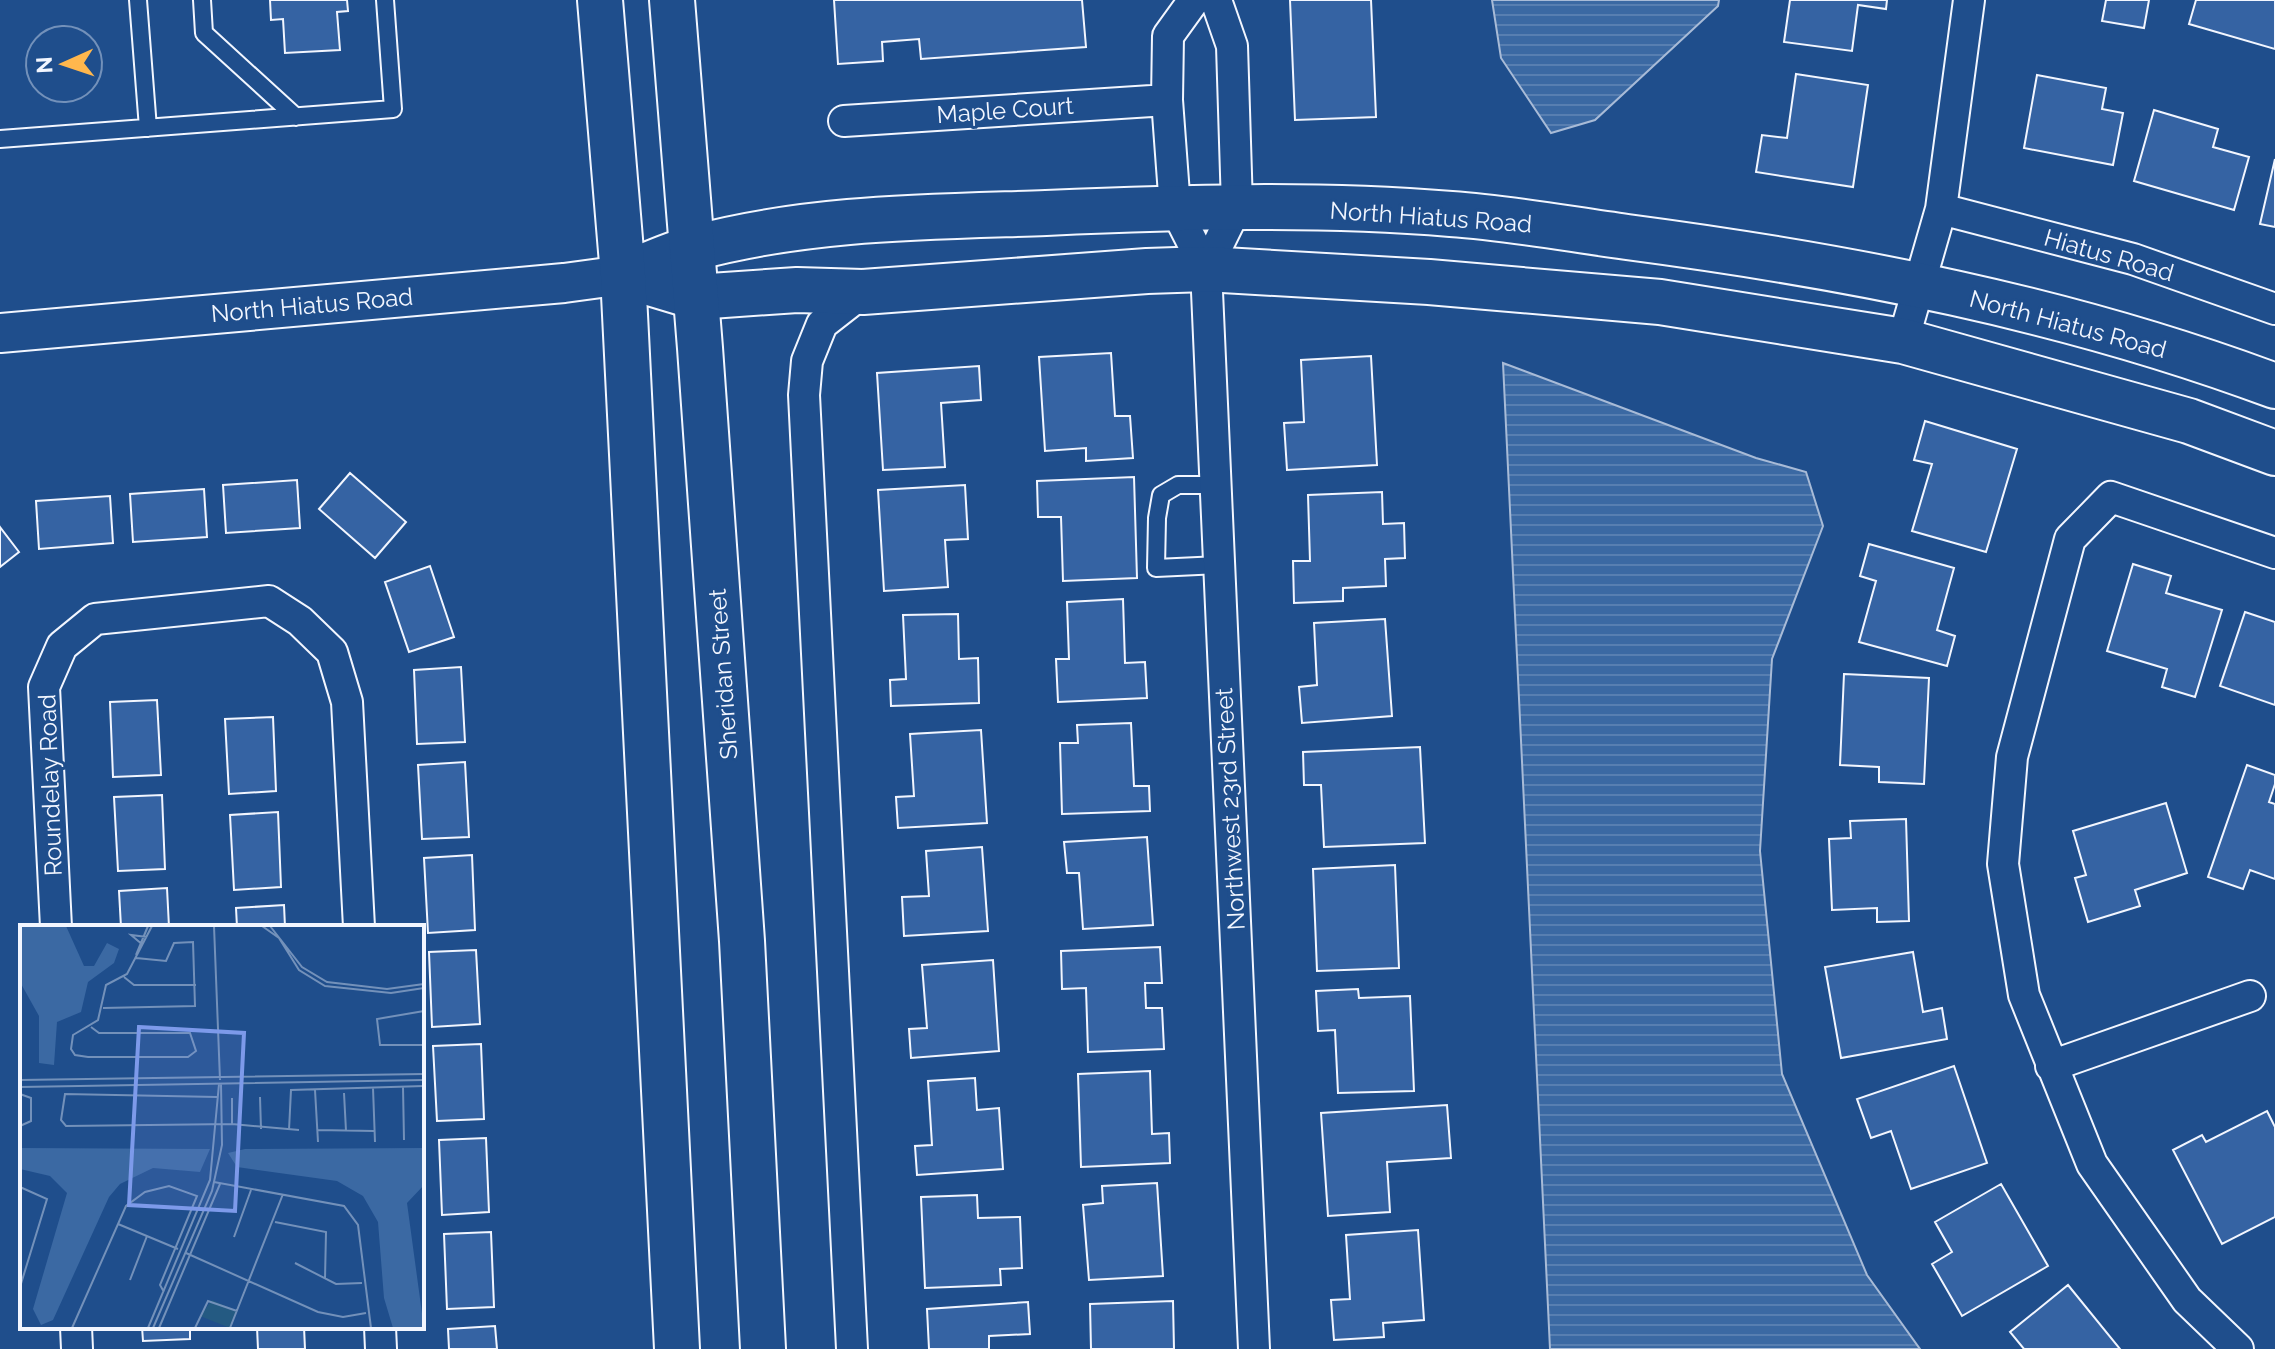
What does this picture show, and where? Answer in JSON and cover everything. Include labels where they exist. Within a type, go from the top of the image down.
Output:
[{"type":"main road","points":[[600,0],[623,275],[677,1349]]},
{"type":"main road","name":"Sheridan Street","points":[[672,0],[742,941],[763,1349]]},
{"type":"main road","name":"North Hiatus Road","points":[[623,275],[690,249],[769,230],[867,219],[1237,206],[1452,214],[1755,254],[1919,285],[2035,311],[2275,386]]},
{"type":"main road","name":"North Hiatus Road","points":[[623,275],[696,297],[797,290],[863,292],[1206,269],[1429,282],[1660,302],[1903,341],[2189,421],[2275,453]]},
{"type":"street","points":[[1194,0],[1168,36],[1167,100],[1175,208],[1206,269]]},
{"type":"street","points":[[1206,269],[1237,206],[1232,46],[1216,0]]},
{"type":"street","points":[[1903,341],[1941,209],[1969,0]]},
{"type":"street","name":"Maple Court","points":[[844,121],[1167,100]]},
{"type":"street","name":"Hiatus Road","points":[[1941,209],[2133,259],[2275,309]]},
{"type":"street","name":"Northwest 23rd Street","points":[[1206,269],[1254,1349]]},
{"type":"street","name":"North Hiatus Road","points":[[0,333],[564,283],[623,275]]},
{"type":"street","points":[[852,1349],[804,395],[807,361],[822,324],[863,292]]},
{"type":"street","points":[[2238,1349],[2187,1300],[2092,1164],[2024,995],[2003,864],[2012,757],[2070,539],[2111,497],[2275,553]]},
{"type":"street","name":"Roundelay Road","points":[[56,925],[44,687],[62,646],[95,619],[269,601],[300,621],[332,652],[347,702],[359,925]]},
{"type":"street","points":[[2051,1066],[2250,996]]},
{"type":"street","points":[[76,1329],[77,1349]]},
{"type":"street","points":[[380,1329],[381,1349]]},
{"type":"lane","points":[[138,0],[148,128]]},
{"type":"lane","points":[[202,0],[204,33],[296,117]]},
{"type":"lane","points":[[0,139],[393,109],[385,0]]},
{"type":"lane","points":[[1215,485],[1178,485],[1161,495],[1157,518],[1156,568],[1219,565]]},
{"type":"water","points":[[1492,0],[1719,0],[1718,6],[1595,120],[1551,133],[1501,58]]},
{"type":"water","points":[[1503,363],[1756,458],[1806,472],[1823,526],[1772,659],[1760,851],[1782,1074],[1867,1275],[1920,1349],[1550,1349]]},
{"type":"building","points":[[270,0],[347,0],[348,11],[337,12],[340,50],[285,53],[283,19],[271,20]]},
{"type":"building","points":[[834,0],[1082,0],[1086,47],[921,59],[919,39],[882,42],[883,61],[838,64]]},
{"type":"building","points":[[1290,0],[1371,0],[1376,117],[1295,120]]},
{"type":"building","points":[[1790,0],[1887,0],[1886,9],[1858,5],[1852,51],[1784,42]]},
{"type":"building","points":[[2106,0],[2149,0],[2144,28],[2102,21]]},
{"type":"building","points":[[2196,0],[2275,0],[2275,49],[2189,24]]},
{"type":"building","points":[[1796,74],[1868,85],[1853,187],[1756,172],[1762,135],[1787,138]]},
{"type":"building","points":[[2037,75],[2106,88],[2102,109],[2123,113],[2113,165],[2024,148]]},
{"type":"building","points":[[2154,110],[2218,129],[2213,147],[2249,157],[2234,210],[2134,181]]},
{"type":"building","points":[[2275,159],[2275,227],[2260,224]]},
{"type":"building","points":[[1111,353],[1115,416],[1130,416],[1133,458],[1086,461],[1086,448],[1045,451],[1039,357]]},
{"type":"building","points":[[1371,356],[1377,465],[1287,470],[1284,423],[1304,422],[1301,360]]},
{"type":"building","points":[[979,366],[981,400],[941,403],[945,467],[883,470],[877,373]]},
{"type":"building","points":[[1925,421],[2017,449],[1986,552],[1912,531],[1932,464],[1914,460]]},
{"type":"building","points":[[350,473],[406,522],[375,558],[319,509]]},
{"type":"building","points":[[1134,477],[1137,578],[1063,581],[1061,517],[1038,517],[1037,481]]},
{"type":"building","points":[[297,480],[300,528],[226,533],[223,485]]},
{"type":"building","points":[[965,485],[968,539],[945,540],[948,587],[884,591],[878,490]]},
{"type":"building","points":[[204,489],[207,537],[133,542],[130,494]]},
{"type":"building","points":[[1382,492],[1383,524],[1404,523],[1405,558],[1385,559],[1386,586],[1343,588],[1343,601],[1294,603],[1293,561],[1310,561],[1308,495]]},
{"type":"building","points":[[110,496],[113,543],[39,549],[36,501]]},
{"type":"building","points":[[0,527],[19,552],[0,567]]},
{"type":"building","points":[[1869,544],[1954,568],[1937,630],[1955,636],[1947,666],[1859,642],[1876,581],[1860,576]]},
{"type":"building","points":[[2133,564],[2171,576],[2166,593],[2222,610],[2195,697],[2162,687],[2167,669],[2107,651]]},
{"type":"building","points":[[430,566],[454,637],[409,652],[385,582]]},
{"type":"building","points":[[1123,599],[1125,663],[1145,662],[1147,698],[1058,702],[1056,659],[1069,659],[1067,602]]},
{"type":"building","points":[[2245,612],[2275,622],[2275,705],[2220,686]]},
{"type":"building","points":[[958,614],[959,659],[978,658],[979,703],[891,706],[890,680],[906,679],[903,615]]},
{"type":"building","points":[[1385,619],[1392,716],[1302,723],[1299,687],[1317,685],[1314,623]]},
{"type":"building","points":[[461,667],[465,742],[417,744],[414,670]]},
{"type":"building","points":[[1844,674],[1929,678],[1924,784],[1879,782],[1879,767],[1840,765]]},
{"type":"building","points":[[157,700],[161,775],[113,777],[110,702]]},
{"type":"building","points":[[273,717],[276,791],[229,794],[225,719]]},
{"type":"building","points":[[1131,723],[1134,786],[1149,786],[1150,811],[1062,814],[1060,743],[1078,743],[1077,725]]},
{"type":"building","points":[[981,730],[987,823],[898,828],[896,797],[914,796],[910,734]]},
{"type":"building","points":[[1420,747],[1425,843],[1324,847],[1321,785],[1304,785],[1303,752]]},
{"type":"building","points":[[465,762],[469,837],[422,839],[418,765]]},
{"type":"building","points":[[2247,765],[2275,775],[2269,802],[2275,804],[2275,879],[2250,870],[2243,889],[2208,877]]},
{"type":"building","points":[[162,795],[165,869],[118,871],[114,797]]},
{"type":"building","points":[[2166,803],[2187,873],[2135,890],[2140,906],[2088,922],[2075,878],[2086,875],[2073,831]]},
{"type":"building","points":[[278,812],[281,887],[234,890],[230,815]]},
{"type":"building","points":[[1906,819],[1909,921],[1877,922],[1877,908],[1832,910],[1829,839],[1851,838],[1850,821]]},
{"type":"building","points":[[1147,837],[1153,925],[1083,929],[1079,873],[1067,873],[1064,842]]},
{"type":"building","points":[[982,847],[988,931],[904,936],[902,897],[929,896],[926,851]]},
{"type":"building","points":[[472,855],[475,930],[428,933],[424,858]]},
{"type":"building","points":[[1395,865],[1399,968],[1317,971],[1313,869]]},
{"type":"building","points":[[167,888],[169,925],[121,925],[119,891]]},
{"type":"building","points":[[284,905],[285,925],[237,925],[236,908]]},
{"type":"building","points":[[1160,947],[1162,983],[1145,983],[1146,1008],[1162,1008],[1164,1049],[1088,1052],[1086,988],[1062,989],[1061,951]]},
{"type":"building","points":[[476,950],[480,1024],[432,1027],[429,952]]},
{"type":"building","points":[[1913,952],[1923,1012],[1942,1008],[1947,1039],[1841,1058],[1825,967]]},
{"type":"building","points":[[993,960],[999,1051],[911,1058],[909,1029],[927,1028],[922,965]]},
{"type":"building","points":[[1358,989],[1359,998],[1410,996],[1414,1091],[1338,1093],[1335,1030],[1318,1031],[1316,991]]},
{"type":"building","points":[[481,1044],[484,1119],[437,1121],[433,1046]]},
{"type":"building","points":[[1954,1066],[1987,1163],[1911,1189],[1891,1131],[1871,1138],[1857,1099]]},
{"type":"building","points":[[1150,1071],[1152,1134],[1169,1133],[1170,1163],[1081,1167],[1078,1074]]},
{"type":"building","points":[[975,1078],[977,1110],[999,1108],[1003,1169],[917,1175],[915,1146],[932,1145],[928,1081]]},
{"type":"building","points":[[1447,1105],[1451,1158],[1387,1162],[1390,1212],[1328,1216],[1321,1113]]},
{"type":"building","points":[[2267,1111],[2275,1127],[2275,1217],[2222,1244],[2173,1150],[2202,1135],[2206,1142]]},
{"type":"building","points":[[486,1138],[489,1212],[442,1215],[439,1140]]},
{"type":"building","points":[[1157,1183],[1163,1276],[1089,1280],[1083,1205],[1103,1203],[1102,1186]]},
{"type":"building","points":[[2001,1184],[2048,1266],[1962,1316],[1932,1264],[1952,1252],[1935,1222]]},
{"type":"building","points":[[977,1195],[978,1218],[1020,1217],[1022,1268],[1000,1269],[1001,1285],[925,1288],[921,1197]]},
{"type":"building","points":[[1418,1230],[1424,1320],[1383,1323],[1384,1337],[1334,1340],[1331,1300],[1350,1299],[1346,1235]]},
{"type":"building","points":[[491,1232],[494,1307],[447,1309],[444,1234]]},
{"type":"building","points":[[2068,1285],[2120,1349],[2024,1349],[2010,1332]]},
{"type":"building","points":[[1173,1301],[1174,1349],[1091,1349],[1090,1304]]},
{"type":"building","points":[[1028,1302],[1030,1334],[989,1336],[989,1349],[929,1349],[927,1309]]},
{"type":"building","points":[[495,1326],[497,1349],[449,1349],[448,1329]]},
{"type":"building","points":[[142,1329],[190,1329],[190,1339],[143,1341]]},
{"type":"building","points":[[257,1329],[304,1329],[305,1349],[258,1349]]}]
